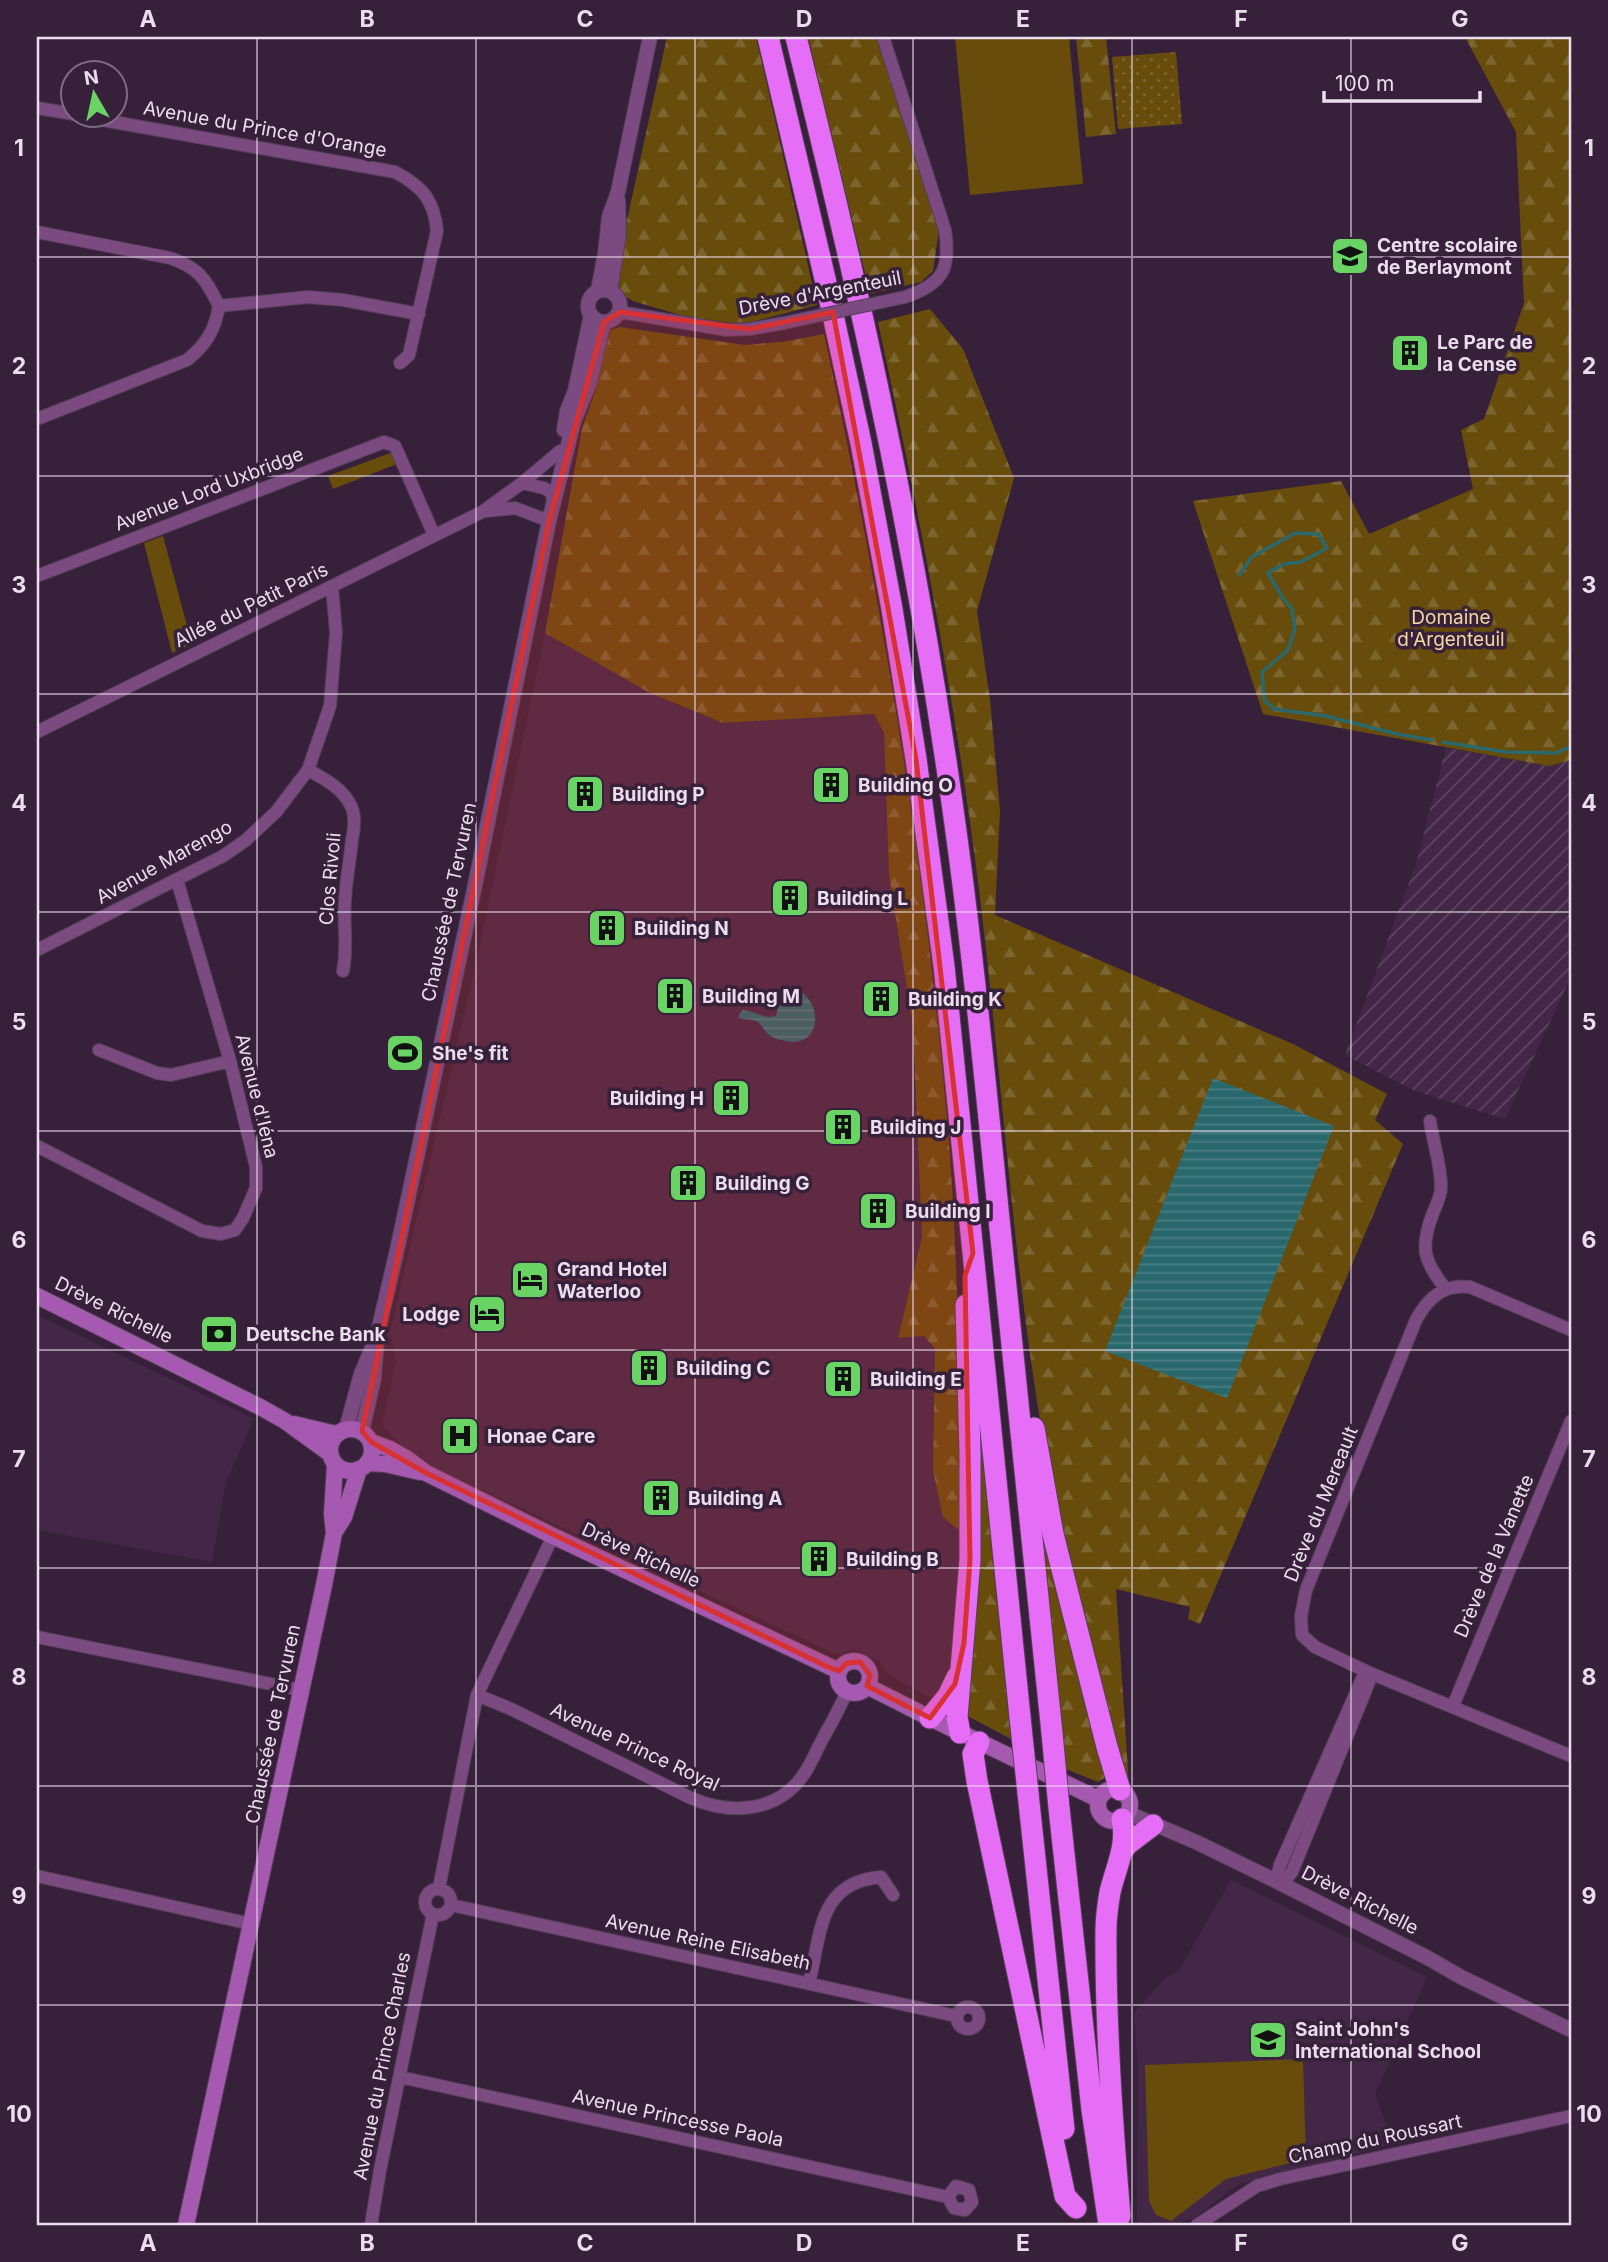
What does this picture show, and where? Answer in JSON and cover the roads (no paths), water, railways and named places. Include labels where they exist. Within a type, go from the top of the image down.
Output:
[{"type":"highway","points":[[768,37],[859,430],[918,772],[939,926],[1061,2115],[1078,2217]]},
{"type":"highway","points":[[796,37],[854,277],[889,438],[945,754],[973,961],[1059,1808],[1092,2110],[1109,2225]]},
{"type":"highway","points":[[973,1252],[965,1276],[970,1560],[957,1717],[970,1737],[1065,2196],[1078,2217]]},
{"type":"highway","points":[[1014,1363],[1028,1394],[1053,1534],[1120,1790]]},
{"type":"highway","points":[[930,1718],[948,1696],[961,1669]]},
{"type":"highway","points":[[1121,2225],[1106,1927],[1111,1890],[1122,1851],[1125,1816]]},
{"type":"highway","points":[[1122,1851],[1153,1825]]},
{"type":"main road","name":"Drève Richelle","points":[[37,1296],[285,1421],[332,1458]]},
{"type":"main road","name":"Drève Richelle","points":[[285,1421],[354,1434],[406,1458],[426,1473],[553,1536],[839,1671]]},
{"type":"main road","points":[[354,1434],[371,1456],[363,1466],[351,1471],[342,1469],[332,1458],[329,1446],[354,1434]]},
{"type":"main road","name":"Chaussée de Tervuren","points":[[187,2225],[334,1533],[332,1458]]},
{"type":"main road","name":"Drève Richelle","points":[[363,1466],[385,1464],[426,1473]]},
{"type":"main road","name":"Chaussée de Tervuren","points":[[334,1533],[344,1517],[363,1466]]},
{"type":"main road","points":[[860,1662],[870,1675],[867,1686],[854,1693],[847,1691],[838,1679],[839,1671],[848,1663],[860,1662]]},
{"type":"main road","points":[[867,1686],[1098,1799]]},
{"type":"main road","points":[[1107,1790],[1120,1790],[1129,1799],[1125,1816],[1114,1821],[1106,1819],[1097,1807],[1098,1799],[1107,1790]]},
{"type":"street","points":[[604,291],[609,217],[618,192],[650,37]]},
{"type":"street","name":"Drève d'Argenteuil","points":[[620,312],[727,330],[750,329],[905,297],[925,290],[937,280],[946,265],[945,230],[883,37]]},
{"type":"street","points":[[37,108],[60,112]]},
{"type":"street","name":"Avenue du Prince d'Orange","points":[[130,125],[396,172],[411,180],[430,200],[436,214],[437,231],[408,355],[401,363]]},
{"type":"street","points":[[37,232],[170,258],[187,264],[200,273],[219,306],[211,335],[203,348],[187,360],[37,419]]},
{"type":"street","points":[[604,291],[619,299],[620,312],[610,321],[597,319],[588,309],[589,302],[604,291]]},
{"type":"street","points":[[219,306],[308,297],[343,300],[419,314]]},
{"type":"street","name":"Chaussée de Tervuren","points":[[559,477],[560,451],[567,411],[597,319]]},
{"type":"street","name":"Chaussée de Tervuren","points":[[354,1434],[374,1378],[377,1336],[474,890],[549,521],[574,421],[590,382],[597,319]]},
{"type":"street","name":"Avenue Lord Uxbridge","points":[[37,576],[384,442],[395,446],[434,535]]},
{"type":"street","name":"Allée du Petit Paris","points":[[37,732],[482,512],[523,483],[560,451]]},
{"type":"street","points":[[523,483],[544,488],[551,492],[554,500]]},
{"type":"street","name":"Allée du Petit Paris","points":[[482,512],[515,508],[549,521]]},
{"type":"street","name":"Avenue Marengo","points":[[37,950],[223,856],[276,812],[308,770],[331,706],[337,634],[332,586]]},
{"type":"street","name":"Clos Rivoli","points":[[308,770],[341,791],[354,811],[345,900],[347,954],[343,971]]},
{"type":"street","name":"Avenue d'Iéna","points":[[37,1146],[202,1231],[221,1234],[234,1230],[243,1218],[256,1188],[256,1167],[230,1061],[177,880]]},
{"type":"street","points":[[99,1050],[157,1073],[170,1075],[230,1061]]},
{"type":"street","points":[[1430,1121],[1438,1157],[1441,1189],[1424,1238],[1431,1271],[1445,1289],[1462,1286],[1479,1290],[1571,1330]]},
{"type":"street","name":"Drève du Mereault","points":[[1445,1289],[1429,1301],[1416,1321],[1306,1590],[1301,1616],[1302,1635],[1315,1647],[1370,1673],[1571,1756]]},
{"type":"street","name":"Drève de la Vanette","points":[[1453,1706],[1571,1421]]},
{"type":"street","points":[[439,1888],[477,1696],[553,1536]]},
{"type":"street","points":[[37,1637],[301,1690]]},
{"type":"street","points":[[1276,1881],[1280,1865],[1362,1679],[1370,1673]]},
{"type":"street","name":"Avenue Prince Royal","points":[[477,1696],[511,1709],[691,1798],[713,1806],[739,1809],[774,1800],[804,1775],[847,1691]]},
{"type":"street","name":"Drève Richelle","points":[[1125,1816],[1196,1842],[1571,2030]]},
{"type":"street","points":[[37,1876],[251,1924]]},
{"type":"street","points":[[809,1984],[825,1913],[833,1897],[847,1887],[873,1877],[881,1877],[893,1895]]},
{"type":"street","points":[[439,1888],[448,1893],[451,1905],[446,1913],[437,1915],[427,1909],[425,1900],[429,1893],[439,1888]]},
{"type":"street","name":"Avenue Reine Elisabeth","points":[[451,1905],[956,2016]]},
{"type":"street","name":"Avenue du Prince Charles","points":[[371,2225],[433,1914]]},
{"type":"street","name":"Avenue Princesse Paola","points":[[400,2077],[948,2197]]},
{"type":"street","name":"Champ du Roussart","points":[[1197,2225],[1257,2186],[1280,2179],[1571,2116]]},
{"type":"waterway","points":[[1239,575],[1252,557],[1295,533],[1318,534],[1327,548],[1301,562],[1284,564],[1268,573],[1292,609],[1295,628],[1288,650],[1262,672],[1264,700],[1274,709],[1326,716],[1432,740]]},
{"type":"waterway","points":[[1443,742],[1506,752],[1557,753],[1571,746]]},
{"type":"place","name":"Centre scolaire de Berlaymont","points":[[1350,256]]},
{"type":"place","name":"Le Parc de la Cense","points":[[1410,353]]},
{"type":"place","name":"Building O","points":[[831,785]]},
{"type":"place","name":"Building P","points":[[585,794]]},
{"type":"place","name":"Building L","points":[[790,898]]},
{"type":"place","name":"Building N","points":[[607,928]]},
{"type":"place","name":"Building M","points":[[675,996]]},
{"type":"place","name":"Building K","points":[[881,999]]},
{"type":"place","name":"She's fit","points":[[405,1053]]},
{"type":"place","name":"Building H","points":[[731,1098]]},
{"type":"place","name":"Building J","points":[[843,1127]]},
{"type":"place","name":"Building G","points":[[688,1183]]},
{"type":"place","name":"Building I","points":[[878,1211]]},
{"type":"place","name":"Grand Hotel Waterloo","points":[[530,1280]]},
{"type":"place","name":"Lodge","points":[[487,1314]]},
{"type":"place","name":"Deutsche Bank","points":[[219,1334]]},
{"type":"place","name":"Building C","points":[[649,1368]]},
{"type":"place","name":"Building E","points":[[843,1379]]},
{"type":"place","name":"Honae Care","points":[[460,1436]]},
{"type":"place","name":"Building A","points":[[661,1498]]},
{"type":"place","name":"Building B","points":[[819,1559]]},
{"type":"place","name":"Saint John's International School","points":[[1268,2040]]},
{"type":"park label","name":"Domaine d'Argenteuil","points":[[1451,628]]}]
